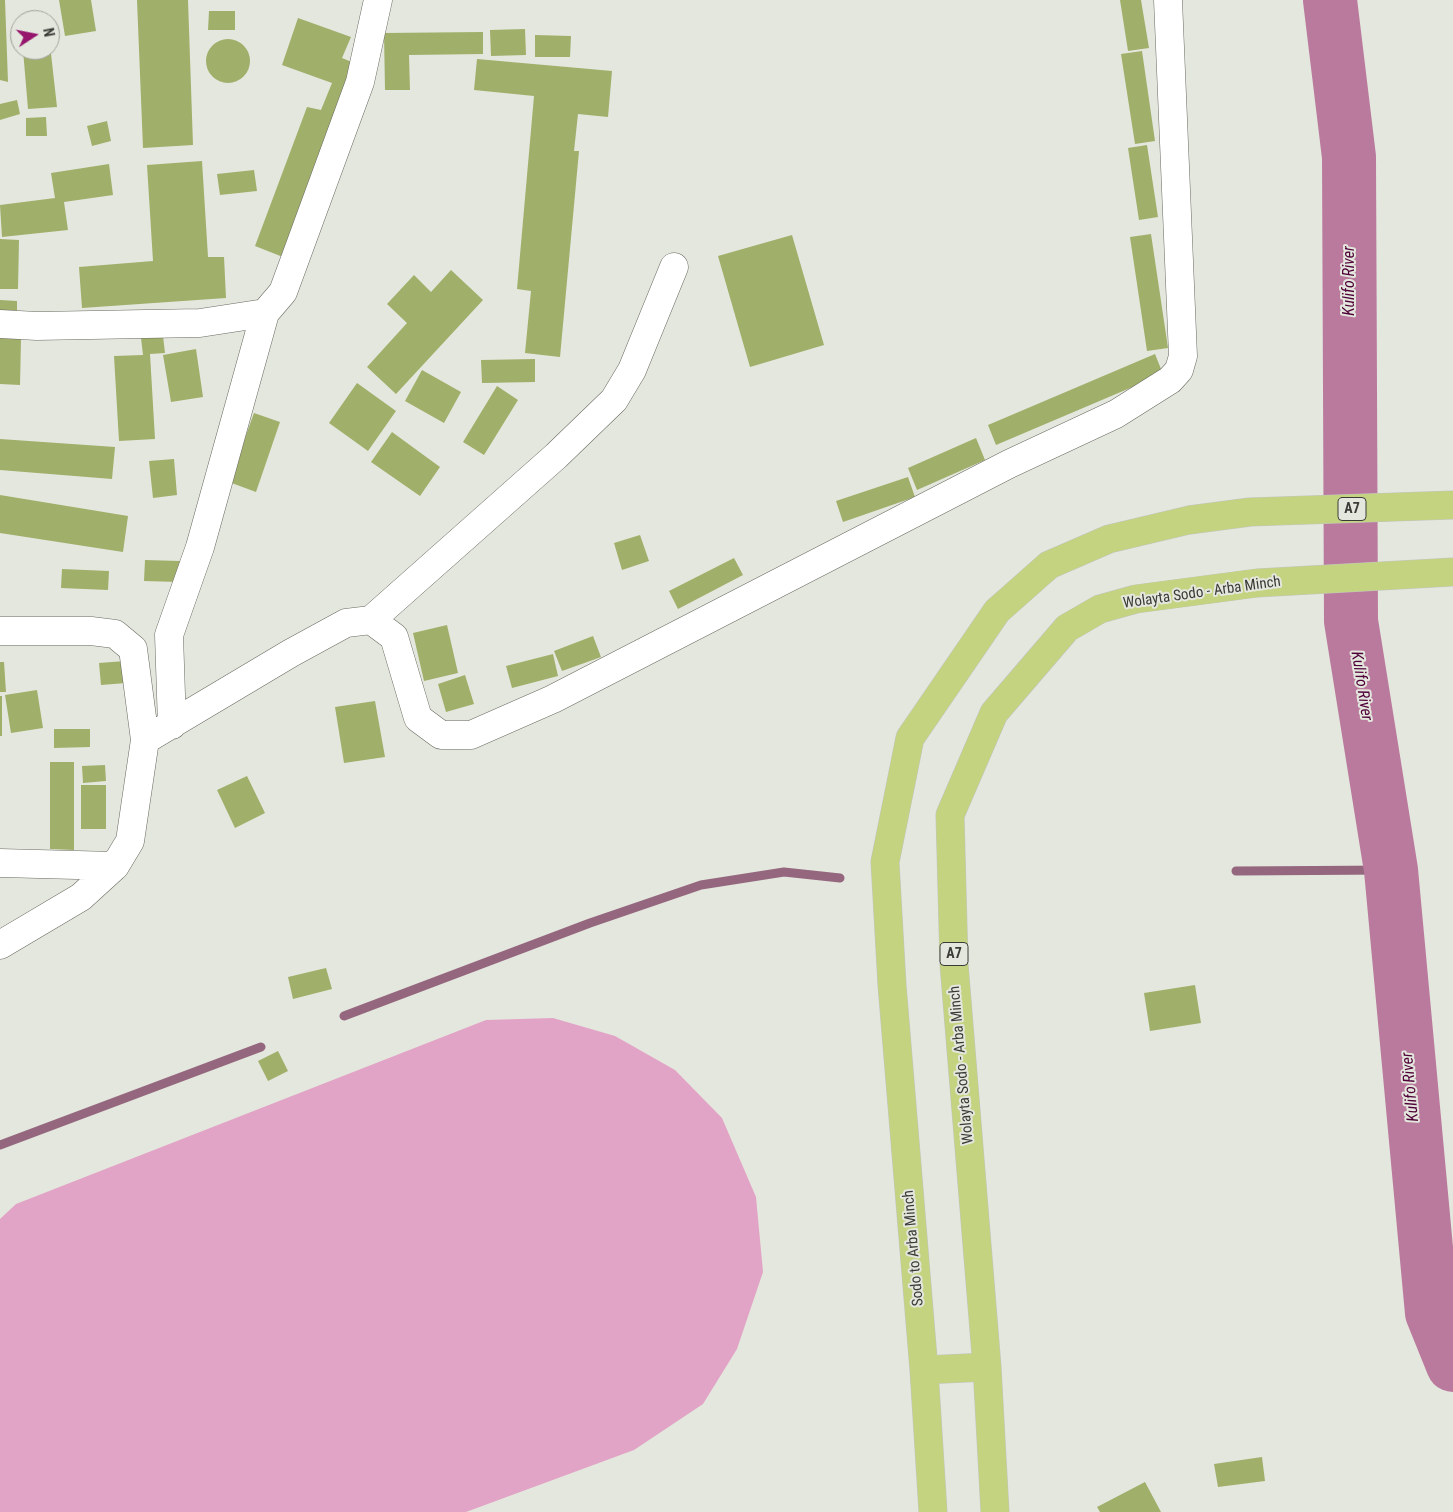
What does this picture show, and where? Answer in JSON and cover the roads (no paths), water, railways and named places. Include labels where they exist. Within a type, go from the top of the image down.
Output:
[{"type":"highway","name":"Sodo to Arba Minch","points":[[933,1512],[924,1370],[892,985],[885,862],[910,738],[997,611],[1049,565],[1109,539],[1189,520],[1250,512],[1453,505]]},
{"type":"highway","name":"Wolayta Sodo - Arba Minch","points":[[995,1512],[987,1367],[954,964],[954,889],[950,814],[994,713],[1067,628],[1100,609],[1136,599],[1257,583],[1453,572]]},
{"type":"highway","points":[[924,1370],[987,1367]]},
{"type":"street","points":[[172,724],[169,635],[200,547],[265,313],[283,292],[360,82],[378,0]]},
{"type":"street","points":[[371,620],[394,637],[418,718],[441,735],[472,735],[553,699],[1009,464],[1116,414],[1170,380],[1179,370],[1183,356],[1168,0]]},
{"type":"street","points":[[145,740],[291,652],[346,623],[371,620],[556,456],[614,400],[632,370],[674,267]]},
{"type":"street","points":[[0,324],[37,326],[200,323],[265,313]]},
{"type":"street","points":[[0,631],[91,631],[115,634],[133,649],[145,740],[130,841],[115,866],[81,898],[0,945]]},
{"type":"street","points":[[0,863],[115,866]]},
{"type":"waterway","name":"Kulifo River","points":[[1330,0],[1349,157],[1351,621],[1391,870],[1432,1313],[1453,1365]]},
{"type":"waterway","points":[[1236,871],[1391,870]]},
{"type":"waterway","points":[[344,1016],[590,923],[701,885],[784,872],[840,878]]},
{"type":"waterway","points":[[0,1145],[261,1047]]}]
